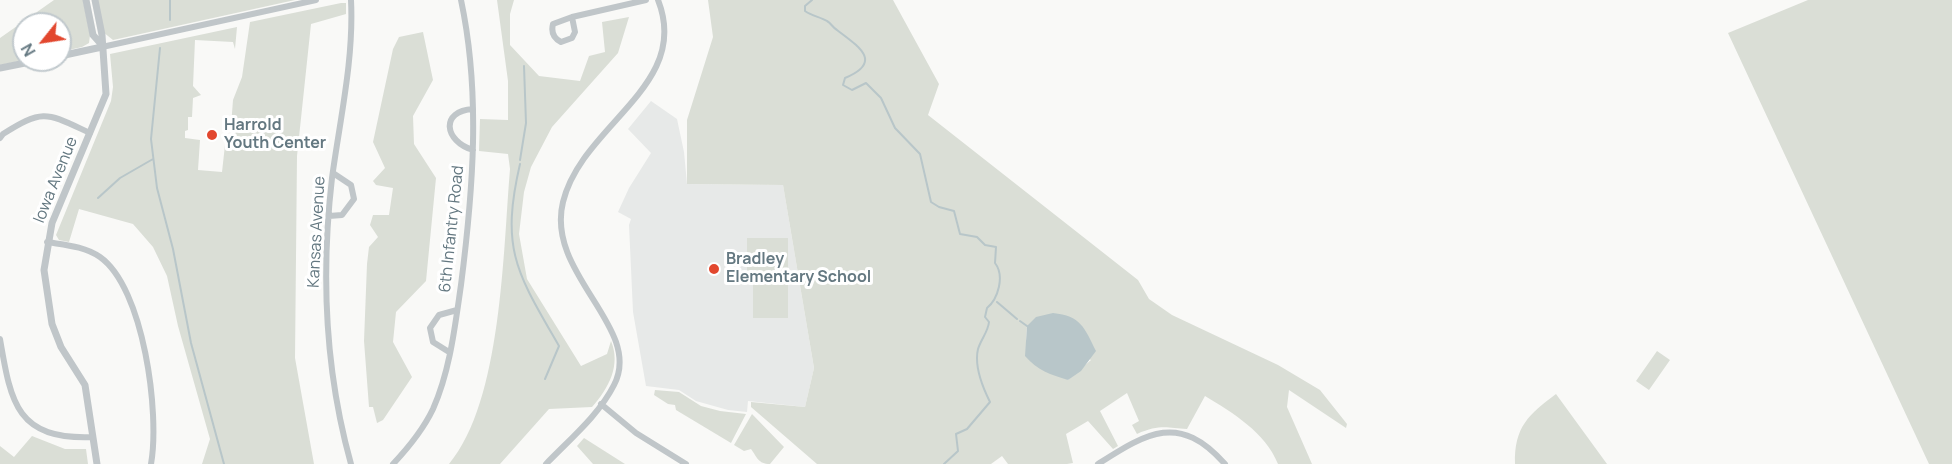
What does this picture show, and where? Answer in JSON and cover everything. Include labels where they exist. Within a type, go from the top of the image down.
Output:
[{"type":"street","name":"Iowa Avenue","points":[[86,0],[93,35],[101,46]]},
{"type":"street","name":"Iowa Avenue","points":[[95,0],[106,94],[52,223],[44,270],[52,324],[61,348],[85,385],[97,464]]},
{"type":"street","points":[[72,53],[316,0]]},
{"type":"street","name":"Kansas Avenue","points":[[351,0],[350,48],[329,216],[326,305],[331,368],[340,427],[351,464]]},
{"type":"street","name":"6th Infantry Road","points":[[393,464],[414,440],[433,410],[449,352],[457,310],[467,235],[473,150],[470,53],[461,0]]},
{"type":"street","points":[[572,17],[575,32],[572,38],[561,42],[552,34],[553,24],[572,17],[646,0]]},
{"type":"street","points":[[546,464],[601,404],[615,384],[622,364],[617,340],[566,252],[561,220],[562,205],[572,174],[581,159],[653,77],[663,55],[666,32],[658,0]]},
{"type":"street","name":"6th Infantry Road","points":[[473,109],[456,113],[449,128],[456,142],[473,150]]},
{"type":"street","points":[[0,138],[36,115],[54,117],[90,133]]},
{"type":"street","points":[[329,216],[342,215],[354,199],[351,185],[333,173]]},
{"type":"street","points":[[47,242],[77,247],[101,258],[122,285],[137,322],[150,375],[154,439],[151,464]]},
{"type":"street","name":"6th Infantry Road","points":[[449,352],[433,342],[430,328],[439,315],[457,310]]},
{"type":"street","points":[[0,339],[11,392],[21,413],[50,435],[93,437]]},
{"type":"street","points":[[601,404],[636,433],[686,464]]},
{"type":"street","points":[[1098,464],[1145,435],[1175,431],[1204,446],[1225,464]]},
{"type":"shaded area","points":[[54,0],[83,0],[90,35],[89,43],[72,49],[72,12],[37,12]]},
{"type":"shaded area","points":[[98,0],[295,0],[113,40],[103,32]]},
{"type":"shaded area","points":[[497,0],[514,0],[510,14],[510,45],[539,76],[580,81],[589,56],[605,52],[602,22],[629,17],[618,53],[552,127],[531,167],[524,192],[519,234],[527,279],[581,366],[607,354],[611,341],[615,359],[612,376],[604,392],[592,407],[549,409],[500,464],[449,464],[467,437],[480,403],[490,365],[502,282],[510,169],[508,154],[479,151],[480,119],[508,120],[508,81]]},
{"type":"shaded area","points":[[708,0],[893,0],[939,84],[928,115],[1138,280],[1149,299],[1172,315],[1278,365],[1320,390],[1347,424],[1346,428],[1289,390],[1287,407],[1312,464],[1278,464],[1257,433],[1205,396],[1187,429],[1158,428],[1137,434],[1132,425],[1139,421],[1127,393],[1100,411],[1118,446],[1113,449],[1088,421],[1066,434],[1073,463],[1008,464],[1002,456],[991,464],[817,464],[751,407],[751,402],[805,407],[814,368],[783,185],[687,184],[687,120],[713,37]],"holes":[[[1027,326],[1091,360],[1068,380],[1026,340]]]},
{"type":"shaded area","points":[[1808,0],[1952,0],[1952,464],[1929,464],[1728,33]]},
{"type":"shaded area","points":[[346,3],[346,14],[311,24],[297,156],[295,358],[314,464],[202,464],[210,439],[178,326],[167,276],[153,247],[133,224],[79,209],[69,242],[59,240],[56,235],[111,101],[113,87],[110,54],[237,27],[235,49],[233,42],[195,40],[193,86],[201,95],[193,98],[192,117],[188,117],[188,130],[185,131],[185,138],[200,140],[198,170],[222,172],[225,145],[230,147],[231,138],[234,137],[234,126],[231,126],[233,100],[242,77],[250,22]]},
{"type":"shaded area","points":[[12,30],[12,62],[0,65],[0,38]]},
{"type":"shaded area","points":[[423,32],[433,80],[413,116],[414,144],[436,178],[426,281],[396,312],[393,342],[412,377],[383,420],[377,423],[373,407],[369,407],[364,341],[367,264],[369,247],[378,237],[370,225],[373,215],[389,215],[393,188],[376,185],[373,181],[385,168],[373,142],[393,49],[399,37]]},
{"type":"shaded area","name":"Bradley Elementary School","points":[[651,101],[677,119],[684,152],[687,184],[783,185],[814,368],[805,407],[748,401],[747,412],[728,410],[696,401],[679,390],[646,386],[633,312],[629,225],[631,219],[618,212],[629,188],[651,153],[628,129]]},
{"type":"shaded area","points":[[747,238],[788,238],[788,318],[753,318],[753,281],[747,280]]},
{"type":"shaded area","points":[[1053,313],[1076,320],[1088,335],[1096,351],[1081,371],[1068,380],[1034,365],[1025,356],[1027,326],[1036,317]]},
{"type":"shaded area","points":[[1657,351],[1670,360],[1649,390],[1636,381]]},
{"type":"shaded area","points":[[655,390],[679,392],[701,406],[746,414],[731,443],[676,410],[675,405],[668,404],[654,395]]},
{"type":"shaded area","points":[[1556,394],[1607,464],[1515,464],[1515,451],[1520,431],[1531,415]]},
{"type":"shaded area","points":[[752,414],[784,447],[770,464],[760,461],[751,449],[744,451],[734,445]]},
{"type":"shaded area","points":[[32,436],[65,449],[86,449],[88,464],[0,464],[0,446],[14,457]]},
{"type":"shaded area","points":[[584,438],[625,464],[593,464],[577,446]]},
{"type":"waterway","points":[[170,0],[170,20]]},
{"type":"waterway","points":[[812,0],[805,6],[805,11],[828,22],[864,54],[863,66],[845,78],[843,85],[852,90],[866,83],[881,98],[895,128],[920,154],[931,202],[954,211],[960,234],[977,237],[985,245],[996,247],[995,263],[1000,274],[999,287],[987,308],[985,317],[989,322],[977,356],[980,377],[990,402],[967,429],[956,434],[958,451],[944,464]]},
{"type":"waterway","points":[[160,48],[151,139],[157,188],[173,249],[191,343],[224,464]]},
{"type":"waterway","points":[[520,160],[526,123],[524,66]]},
{"type":"waterway","points":[[98,198],[120,178],[153,159]]},
{"type":"waterway","points":[[520,164],[512,218],[512,240],[516,260],[532,299],[559,346],[545,379]]},
{"type":"waterway","points":[[997,302],[1017,319]]},
{"type":"waterway","points":[[1020,321],[1027,326]]},
{"type":"place","name":"Harrold Youth Center","points":[[212,135]]},
{"type":"place","name":"Bradley Elementary School","points":[[714,269]]}]
